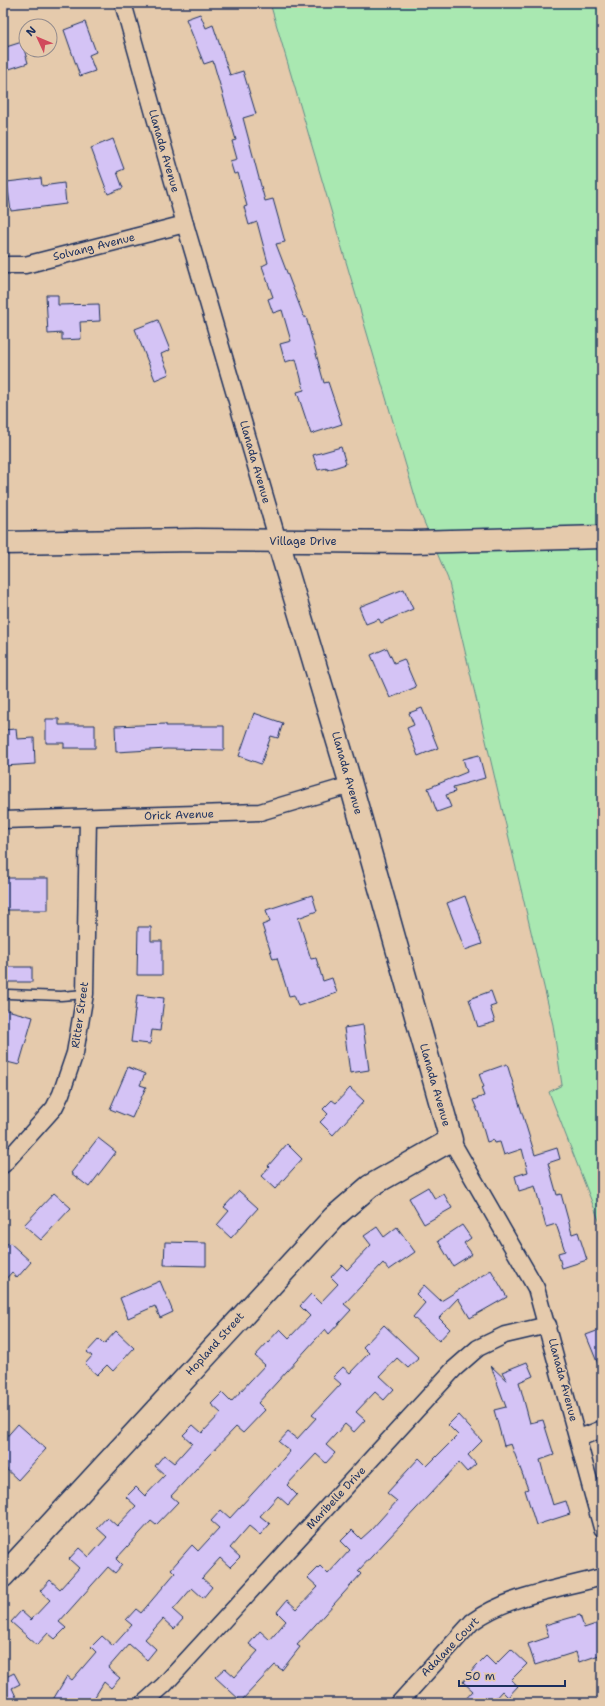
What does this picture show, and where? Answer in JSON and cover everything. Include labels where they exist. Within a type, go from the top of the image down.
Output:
[{"type":"street","name":"Llanada Avenue","points":[[123,3],[185,224],[351,785],[451,1140],[536,1288],[548,1325],[602,1528]]},
{"type":"street","name":"Solvang Avenue","points":[[3,265],[25,265],[185,224]]},
{"type":"street","name":"Village Drive","points":[[3,544],[196,540],[489,541],[602,537]]},
{"type":"street","name":"Orick Avenue","points":[[3,820],[260,812],[351,785]]},
{"type":"street","name":"Ritter Street","points":[[3,1164],[54,1108],[61,1094],[75,1053],[85,994],[88,818]]},
{"type":"street","name":"Hopland Street","points":[[3,1576],[334,1217],[370,1186],[451,1140]]},
{"type":"street","name":"Maribelle Drive","points":[[144,1703],[164,1685],[454,1369],[478,1348],[505,1335],[548,1325]]},
{"type":"street","points":[[579,1438],[602,1429]]},
{"type":"street","name":"Adalane Court","points":[[398,1703],[472,1622],[484,1613],[509,1602],[602,1577]]},
{"type":"lane","points":[[8,994],[61,996],[85,994]]},
{"type":"green space","points":[[270,3],[602,3],[602,1228],[549,1092],[562,1085],[553,1025],[448,579],[419,510]]},
{"type":"building","points":[[200,14],[206,28],[213,25],[230,75],[243,71],[256,114],[243,118],[265,201],[273,199],[285,242],[276,244],[304,317],[306,317],[324,383],[328,382],[342,424],[311,434],[297,392],[304,390],[296,359],[285,362],[280,344],[291,341],[282,310],[273,313],[268,299],[273,297],[262,266],[268,263],[257,222],[249,225],[244,207],[247,206],[238,173],[234,174],[230,161],[237,159],[232,141],[236,140],[213,61],[204,64],[186,19]]},
{"type":"building","points":[[85,22],[96,52],[89,55],[95,71],[80,76],[64,30]]},
{"type":"building","points":[[18,43],[18,58],[27,58],[28,63],[3,71],[3,48]]},
{"type":"building","points":[[113,139],[124,169],[117,172],[123,188],[108,194],[91,148]]},
{"type":"building","points":[[41,178],[42,186],[64,183],[66,204],[11,211],[7,182]]},
{"type":"building","points":[[46,295],[58,295],[58,305],[99,304],[100,321],[80,322],[81,339],[62,340],[62,333],[48,334]]},
{"type":"building","points":[[158,320],[170,350],[161,354],[169,374],[155,380],[135,329]]},
{"type":"building","points":[[341,447],[346,464],[327,470],[327,468],[318,470],[313,455]]},
{"type":"building","points":[[404,589],[413,609],[381,623],[379,619],[366,624],[359,607]]},
{"type":"building","points":[[387,648],[394,663],[404,659],[416,687],[390,698],[371,655]]},
{"type":"building","points":[[422,708],[438,748],[418,756],[407,728],[414,725],[409,713]]},
{"type":"building","points":[[254,713],[283,723],[278,738],[271,736],[261,764],[239,756]]},
{"type":"building","points":[[46,719],[59,719],[59,725],[95,725],[95,748],[64,748],[64,743],[46,743]]},
{"type":"building","points":[[166,724],[166,726],[224,726],[224,750],[167,749],[116,752],[115,726]]},
{"type":"building","points":[[16,729],[17,739],[34,738],[35,764],[4,766],[3,730]]},
{"type":"building","points":[[479,755],[485,778],[453,787],[455,792],[446,795],[451,807],[437,812],[428,788],[467,772],[463,759]]},
{"type":"building","points":[[4,878],[48,878],[48,910],[4,910]]},
{"type":"building","points":[[312,895],[317,911],[298,918],[311,959],[316,958],[323,981],[332,978],[337,993],[298,1006],[294,995],[289,996],[277,958],[273,959],[262,925],[270,922],[266,910]]},
{"type":"building","points":[[465,896],[482,944],[465,950],[447,903]]},
{"type":"building","points":[[138,927],[151,927],[151,941],[162,941],[162,975],[137,975]]},
{"type":"building","points":[[3,967],[32,967],[32,982],[3,982]]},
{"type":"building","points":[[491,991],[496,1005],[490,1007],[495,1022],[478,1027],[469,999]]},
{"type":"building","points":[[137,995],[164,998],[160,1031],[152,1030],[150,1044],[131,1042]]},
{"type":"building","points":[[3,1009],[33,1017],[19,1065],[3,1061]]},
{"type":"building","points":[[363,1025],[369,1070],[350,1073],[344,1028]]},
{"type":"building","points":[[507,1064],[535,1155],[557,1148],[560,1159],[548,1163],[557,1195],[561,1194],[572,1234],[578,1232],[587,1260],[562,1268],[558,1253],[565,1251],[556,1224],[546,1227],[535,1186],[519,1191],[515,1176],[528,1172],[522,1149],[504,1155],[500,1142],[494,1143],[493,1140],[487,1142],[479,1114],[473,1100],[484,1096],[481,1088],[484,1087],[479,1074]]},
{"type":"building","points":[[128,1067],[145,1074],[140,1085],[146,1087],[132,1118],[110,1109]]},
{"type":"building","points":[[350,1088],[364,1101],[333,1135],[320,1122],[328,1114],[323,1109],[332,1100],[336,1103]]},
{"type":"building","points":[[98,1138],[116,1152],[89,1187],[71,1173]]},
{"type":"building","points":[[287,1144],[302,1159],[275,1189],[261,1176]]},
{"type":"building","points":[[428,1187],[435,1199],[444,1194],[452,1208],[424,1224],[409,1198]]},
{"type":"building","points":[[239,1191],[258,1208],[231,1238],[217,1225],[229,1211],[224,1207]]},
{"type":"building","points":[[54,1193],[71,1208],[41,1240],[24,1225]]},
{"type":"building","points":[[462,1225],[471,1238],[464,1243],[472,1254],[453,1266],[438,1241]]},
{"type":"building","points":[[377,1227],[384,1237],[397,1227],[415,1252],[389,1270],[383,1263],[344,1304],[351,1310],[329,1334],[325,1329],[258,1403],[265,1410],[243,1433],[236,1427],[171,1496],[178,1502],[156,1525],[151,1521],[116,1559],[122,1565],[115,1573],[108,1567],[59,1622],[66,1628],[55,1639],[48,1633],[37,1645],[11,1622],[21,1611],[31,1620],[50,1600],[40,1591],[50,1580],[60,1589],[79,1568],[69,1559],[79,1548],[89,1557],[107,1537],[97,1528],[107,1517],[117,1526],[136,1506],[126,1497],[136,1487],[145,1496],[165,1475],[155,1466],[164,1455],[174,1463],[192,1443],[183,1435],[193,1425],[202,1433],[221,1413],[211,1404],[222,1393],[231,1402],[265,1365],[255,1356],[280,1329],[289,1338],[310,1316],[300,1306],[311,1294],[320,1303],[338,1284],[331,1277],[342,1265],[347,1270],[371,1245],[364,1236]]},
{"type":"building","points":[[9,1242],[31,1262],[17,1278],[12,1272],[3,1282],[3,1249]]},
{"type":"building","points":[[165,1242],[206,1243],[206,1266],[164,1265]]},
{"type":"building","points":[[491,1270],[507,1297],[470,1318],[458,1298],[439,1318],[450,1329],[439,1341],[413,1317],[425,1303],[416,1294],[424,1285],[441,1301]]},
{"type":"building","points":[[160,1281],[173,1312],[160,1318],[155,1306],[128,1318],[120,1298]]},
{"type":"building","points":[[384,1325],[419,1358],[408,1368],[397,1358],[380,1376],[394,1389],[384,1400],[375,1392],[356,1412],[365,1420],[354,1432],[345,1424],[326,1445],[335,1453],[326,1463],[316,1454],[287,1485],[297,1495],[288,1505],[278,1496],[260,1516],[270,1524],[260,1535],[249,1526],[230,1548],[240,1557],[230,1567],[220,1558],[202,1578],[212,1587],[203,1598],[192,1588],[173,1610],[183,1619],[174,1629],[163,1619],[145,1639],[156,1649],[147,1660],[129,1644],[108,1668],[120,1678],[111,1688],[104,1682],[91,1703],[51,1703],[67,1676],[72,1680],[96,1652],[91,1647],[102,1636],[113,1646],[132,1625],[126,1620],[136,1609],[141,1613],[175,1573],[171,1569],[192,1545],[198,1551],[219,1528],[211,1521],[221,1510],[230,1518],[263,1482],[290,1451],[279,1442],[288,1432],[297,1439],[316,1418],[312,1415],[341,1384],[333,1377],[343,1367],[350,1373],[369,1353],[363,1347]]},
{"type":"building","points":[[602,1329],[602,1374],[586,1335]]},
{"type":"building","points":[[116,1331],[134,1348],[113,1371],[107,1365],[97,1375],[85,1364],[92,1356],[87,1352],[99,1339],[104,1344]]},
{"type":"building","points":[[527,1362],[533,1376],[519,1382],[530,1423],[543,1420],[554,1455],[540,1460],[544,1475],[553,1505],[566,1501],[570,1514],[536,1525],[525,1490],[528,1489],[511,1444],[504,1446],[494,1410],[506,1407],[491,1366],[507,1381],[502,1372]]},
{"type":"building","points":[[458,1415],[482,1441],[468,1455],[476,1464],[467,1472],[459,1463],[358,1571],[361,1574],[297,1645],[300,1647],[282,1670],[275,1665],[241,1701],[215,1677],[225,1668],[235,1677],[258,1651],[249,1644],[260,1631],[270,1640],[286,1621],[277,1612],[287,1600],[297,1609],[318,1587],[308,1578],[320,1566],[328,1574],[350,1550],[341,1541],[352,1530],[361,1539],[371,1530],[397,1501],[387,1493],[419,1458],[427,1466],[458,1435],[448,1425]]},
{"type":"building","points":[[18,1424],[46,1449],[18,1480],[3,1466],[3,1441]]},
{"type":"building","points":[[580,1615],[584,1628],[599,1623],[602,1634],[602,1654],[579,1662],[576,1652],[535,1665],[528,1644],[549,1637],[545,1625]]},
{"type":"building","points":[[511,1649],[527,1664],[511,1680],[518,1686],[508,1697],[502,1691],[491,1703],[462,1703],[473,1691],[463,1682],[476,1666],[486,1656],[495,1665]]},
{"type":"building","points":[[3,1671],[6,1677],[14,1673],[20,1684],[12,1688],[17,1699],[9,1703],[3,1703]]}]
